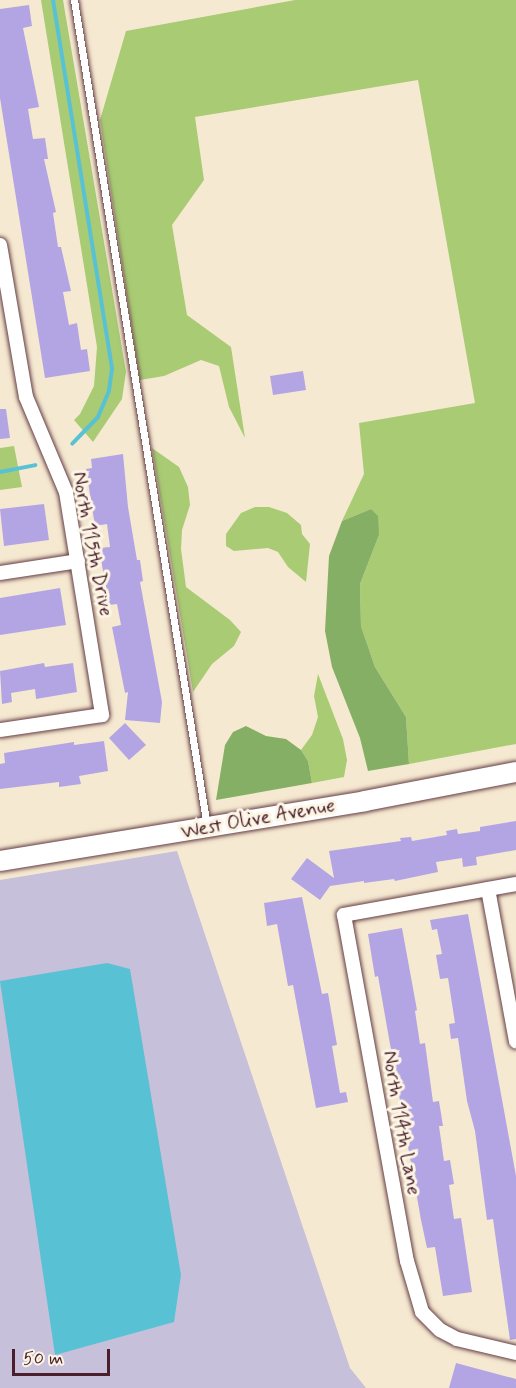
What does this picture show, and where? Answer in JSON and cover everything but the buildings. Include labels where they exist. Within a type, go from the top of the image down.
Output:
[{"type":"main road","name":"West Olive Avenue","points":[[0,861],[516,772]]},
{"type":"street","name":"North 115th Drive","points":[[0,245],[6,314],[26,398],[66,492],[102,715],[0,729]]},
{"type":"street","points":[[0,573],[78,561]]},
{"type":"street","points":[[516,884],[489,889],[516,1041]]},
{"type":"street","name":"North 114th Lane","points":[[489,889],[344,915],[408,1269],[422,1312],[440,1330],[474,1344],[516,1353]]},
{"type":"lane","points":[[74,0],[207,827]]},
{"type":"shaded area","points":[[177,851],[350,1368],[366,1388],[0,1388],[0,880]]},
{"type":"green space","points":[[41,0],[63,0],[126,372],[122,399],[93,442],[74,420],[80,414],[94,386],[97,347]]},
{"type":"green space","points":[[295,0],[516,0],[516,744],[409,764],[406,717],[375,667],[361,626],[360,584],[379,535],[371,509],[342,521],[364,474],[359,423],[475,403],[418,80],[195,117],[204,180],[172,225],[187,315],[231,347],[245,438],[229,407],[219,366],[201,360],[164,376],[140,380],[100,120],[126,31]]},
{"type":"green space","points":[[14,446],[22,487],[0,490],[0,448]]},
{"type":"green space","points":[[152,448],[179,467],[188,487],[190,505],[182,530],[181,549],[186,587],[230,620],[241,632],[234,646],[212,664],[193,692]]},
{"type":"green space","points":[[255,507],[269,507],[287,513],[301,525],[302,534],[310,544],[306,582],[288,567],[278,552],[268,548],[234,551],[226,546],[226,534],[241,513]]},
{"type":"green space","points":[[371,509],[378,516],[379,535],[360,584],[361,626],[375,667],[406,717],[409,764],[368,771],[360,738],[332,667],[325,631],[329,556],[342,521]]},
{"type":"green space","points":[[318,674],[343,739],[347,760],[344,777],[312,783],[308,761],[301,750],[312,735],[318,717],[314,696]]},
{"type":"green space","points":[[246,726],[266,736],[286,739],[301,750],[308,761],[312,783],[216,800],[225,745],[233,732]]},
{"type":"water","points":[[107,963],[130,969],[181,1275],[174,1322],[55,1355],[0,981]]},
{"type":"waterway","points":[[53,0],[112,369],[109,391],[98,417],[72,444]]},
{"type":"waterway","points":[[0,472],[35,465]]}]
